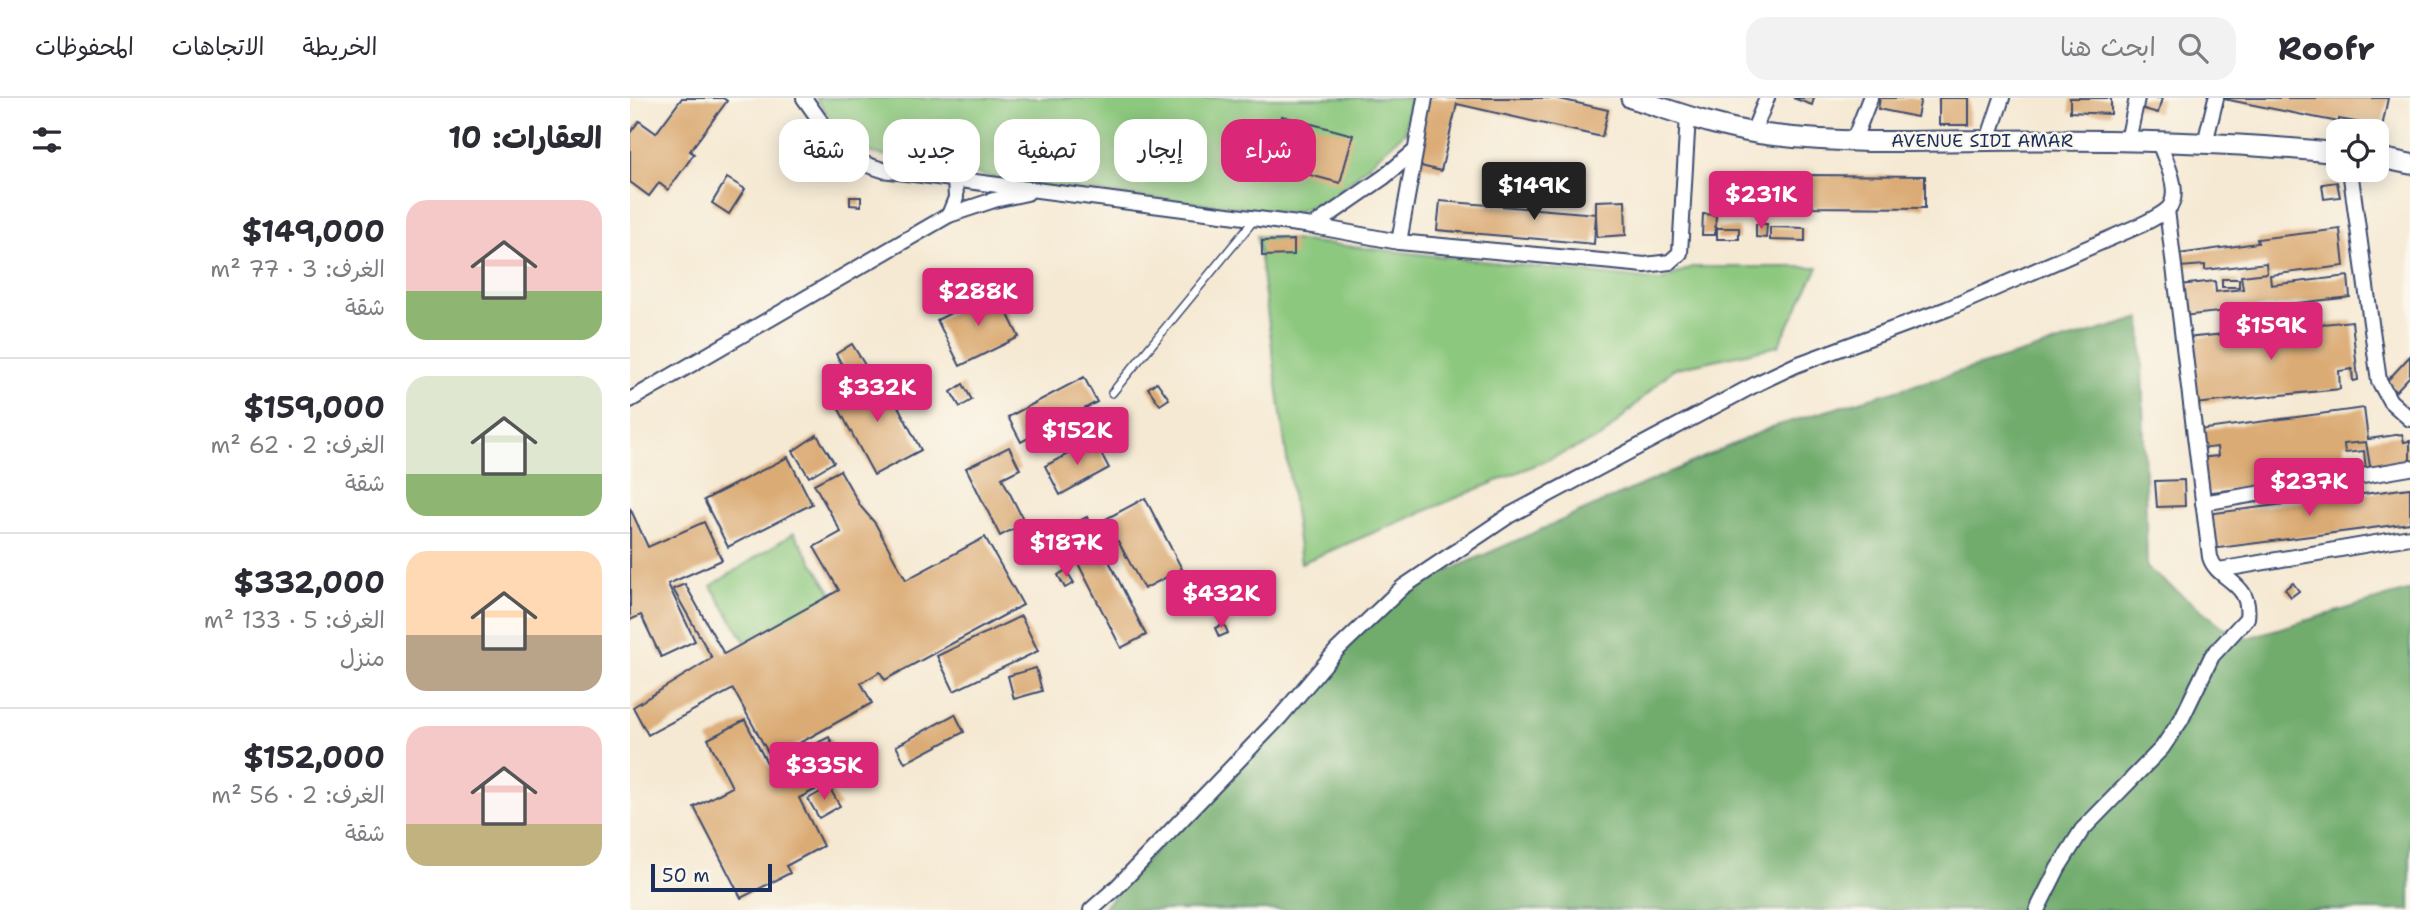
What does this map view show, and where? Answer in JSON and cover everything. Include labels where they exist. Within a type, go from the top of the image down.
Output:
[{"type":"street","points":[[804,98],[849,159],[883,170]]},
{"type":"street","points":[[1399,242],[1425,98]]},
{"type":"street","name":"AVENUE SIDI AMAR","points":[[1631,98],[1688,116],[1767,135],[1853,142],[2127,141],[2205,143],[2326,152]]},
{"type":"street","points":[[1753,131],[1767,98]]},
{"type":"street","points":[[1853,142],[1870,98]]},
{"type":"street","points":[[1988,140],[2002,98]]},
{"type":"street","points":[[2127,141],[2137,98]]},
{"type":"street","points":[[2205,143],[2216,98]]},
{"type":"street","points":[[977,182],[1313,226],[1399,242],[1644,265],[1670,262],[1680,253],[1688,116]]},
{"type":"street","points":[[1091,910],[1117,887],[1280,718],[1337,650],[1427,568],[1510,514],[1758,383],[1796,365],[1947,309],[2143,224],[2167,210],[2172,203],[2174,189],[2159,142]]},
{"type":"street","points":[[1313,226],[1384,177],[1415,150]]},
{"type":"street","points":[[2389,158],[2409,160]]},
{"type":"street","points":[[949,215],[956,198],[955,182]]},
{"type":"street","points":[[2352,182],[2379,381],[2390,401],[2410,419]]},
{"type":"street","points":[[630,400],[949,215],[994,200],[1042,191]]},
{"type":"street","points":[[2037,910],[2058,868],[2082,830],[2162,748],[2180,720],[2213,656],[2247,618],[2246,599],[2231,579],[2212,564],[2210,557],[2167,210]]},
{"type":"street","points":[[2203,503],[2410,468]]},
{"type":"street","points":[[2219,570],[2410,537]]},
{"type":"lane","points":[[1112,393],[1254,220]]},
{"type":"green space","points":[[816,98],[1410,98],[1405,132],[1333,197],[1294,213],[1017,182],[1100,182],[1100,119],[994,119],[994,177],[980,175],[980,119],[883,119],[883,155],[869,152],[869,119],[831,119]]},
{"type":"green space","points":[[1257,236],[1661,281],[1692,267],[1818,267],[1778,346],[1673,369],[1602,437],[1301,563]]},
{"type":"green space","points":[[2141,318],[2147,568],[2240,640],[2410,590],[2410,910],[1101,910],[1389,597],[1772,427]]},
{"type":"green space","points":[[794,533],[833,595],[749,648],[711,586]]},
{"type":"building","points":[[682,98],[723,98],[727,101],[690,151],[694,154],[668,190],[659,183],[649,196],[630,182],[630,133],[639,121],[656,133]]},
{"type":"building","points":[[1428,98],[1555,98],[1608,110],[1602,137],[1457,104],[1441,171],[1413,164]]},
{"type":"building","points":[[1793,98],[1814,98],[1812,105]]},
{"type":"building","points":[[1880,98],[1921,98],[1917,117],[1878,109]]},
{"type":"building","points":[[1939,98],[1969,98],[1969,125],[1939,125]]},
{"type":"building","points":[[2070,98],[2111,98],[2111,114],[2070,112]]},
{"type":"building","points":[[2132,98],[2162,98],[2158,113],[2130,105]]},
{"type":"building","points":[[2219,98],[2388,98],[2384,119],[2326,119]]},
{"type":"building","points":[[1316,125],[1353,135],[1340,183],[1316,177]]},
{"type":"building","points":[[1808,175],[1925,176],[1925,208],[1808,207]]},
{"type":"building","points":[[1713,176],[1757,176],[1757,205],[1713,205]]},
{"type":"building","points":[[727,178],[745,189],[729,214],[712,203]]},
{"type":"building","points":[[2337,182],[2340,197],[2324,199],[2322,184]]},
{"type":"building","points":[[850,197],[861,197],[861,206],[850,205]]},
{"type":"building","points":[[1625,200],[1626,235],[1597,237],[1596,215],[1594,244],[1437,230],[1440,201],[1596,214],[1596,201]]},
{"type":"building","points":[[1703,214],[1716,215],[1715,235],[1702,235]]},
{"type":"building","points":[[1756,224],[1767,224],[1766,238],[1756,237]]},
{"type":"building","points":[[1770,227],[1805,228],[1805,241],[1770,240]]},
{"type":"building","points":[[1717,228],[1739,228],[1739,239],[1717,239]]},
{"type":"building","points":[[2340,229],[2344,266],[2270,275],[2271,285],[2348,276],[2350,297],[2183,316],[2180,285],[2215,281],[2216,292],[2243,289],[2241,276],[2267,273],[2266,263],[2205,270],[2205,265],[2180,267],[2178,254],[2258,243],[2257,239]]},
{"type":"building","points":[[1294,240],[1294,255],[1262,256],[1262,241]]},
{"type":"building","points":[[2222,279],[2239,279],[2239,287],[2222,287]]},
{"type":"building","points":[[996,290],[1019,337],[960,366],[937,320]]},
{"type":"building","points":[[2352,321],[2358,380],[2353,381],[2352,369],[2339,371],[2340,389],[2194,404],[2186,338]]},
{"type":"building","points":[[852,344],[868,370],[851,380],[836,354]]},
{"type":"building","points":[[2410,356],[2410,376],[2396,391],[2386,382]]},
{"type":"building","points":[[881,374],[921,450],[874,475],[833,398]]},
{"type":"building","points":[[1084,377],[1097,402],[1021,442],[1008,417]]},
{"type":"building","points":[[1157,382],[1169,399],[1160,405],[1148,388]]},
{"type":"building","points":[[963,384],[972,400],[960,407],[951,392]]},
{"type":"building","points":[[2364,408],[2368,439],[2402,434],[2404,442],[2410,441],[2410,466],[2371,472],[2366,442],[2344,444],[2345,453],[2364,451],[2366,471],[2348,477],[2203,493],[2199,458],[2218,456],[2217,447],[2200,449],[2198,430]]},
{"type":"building","points":[[817,435],[834,462],[809,477],[793,451]]},
{"type":"building","points":[[1094,440],[1109,468],[1060,495],[1045,466]]},
{"type":"building","points":[[1009,447],[1020,469],[1002,478],[1025,523],[1000,536],[966,468]]},
{"type":"building","points":[[788,457],[812,504],[728,547],[704,500]]},
{"type":"building","points":[[840,470],[861,507],[875,523],[906,580],[985,537],[1023,605],[885,680],[880,672],[861,683],[872,703],[787,750],[786,748],[770,756],[733,689],[648,735],[633,707],[712,658],[673,589],[685,584],[724,654],[839,590],[814,547],[841,532],[814,484]]},
{"type":"building","points":[[2184,480],[2185,506],[2157,507],[2155,481]]},
{"type":"building","points":[[2410,488],[2410,523],[2211,549],[2207,514]]},
{"type":"building","points":[[1145,498],[1182,569],[1144,589],[1118,541],[1103,549],[1146,635],[1121,648],[1061,530],[1087,517],[1091,527]]},
{"type":"building","points":[[630,508],[648,547],[704,522],[722,560],[668,584],[695,641],[661,657],[641,615],[630,620]]},
{"type":"building","points":[[1066,570],[1074,583],[1065,588],[1058,575]]},
{"type":"building","points":[[2293,583],[2299,591],[2291,597],[2285,589]]},
{"type":"building","points":[[1021,616],[1038,651],[954,691],[937,656]]},
{"type":"building","points":[[1224,624],[1228,633],[1219,637],[1215,628]]},
{"type":"building","points":[[1036,668],[1042,691],[1014,699],[1008,676]]},
{"type":"building","points":[[955,714],[964,732],[905,763],[896,746]]},
{"type":"building","points":[[745,720],[769,767],[829,737],[848,773],[799,798],[823,846],[786,866],[790,873],[741,898],[694,807],[732,787],[708,739]]},
{"type":"building","points":[[829,787],[840,806],[819,818],[808,799]]}]
